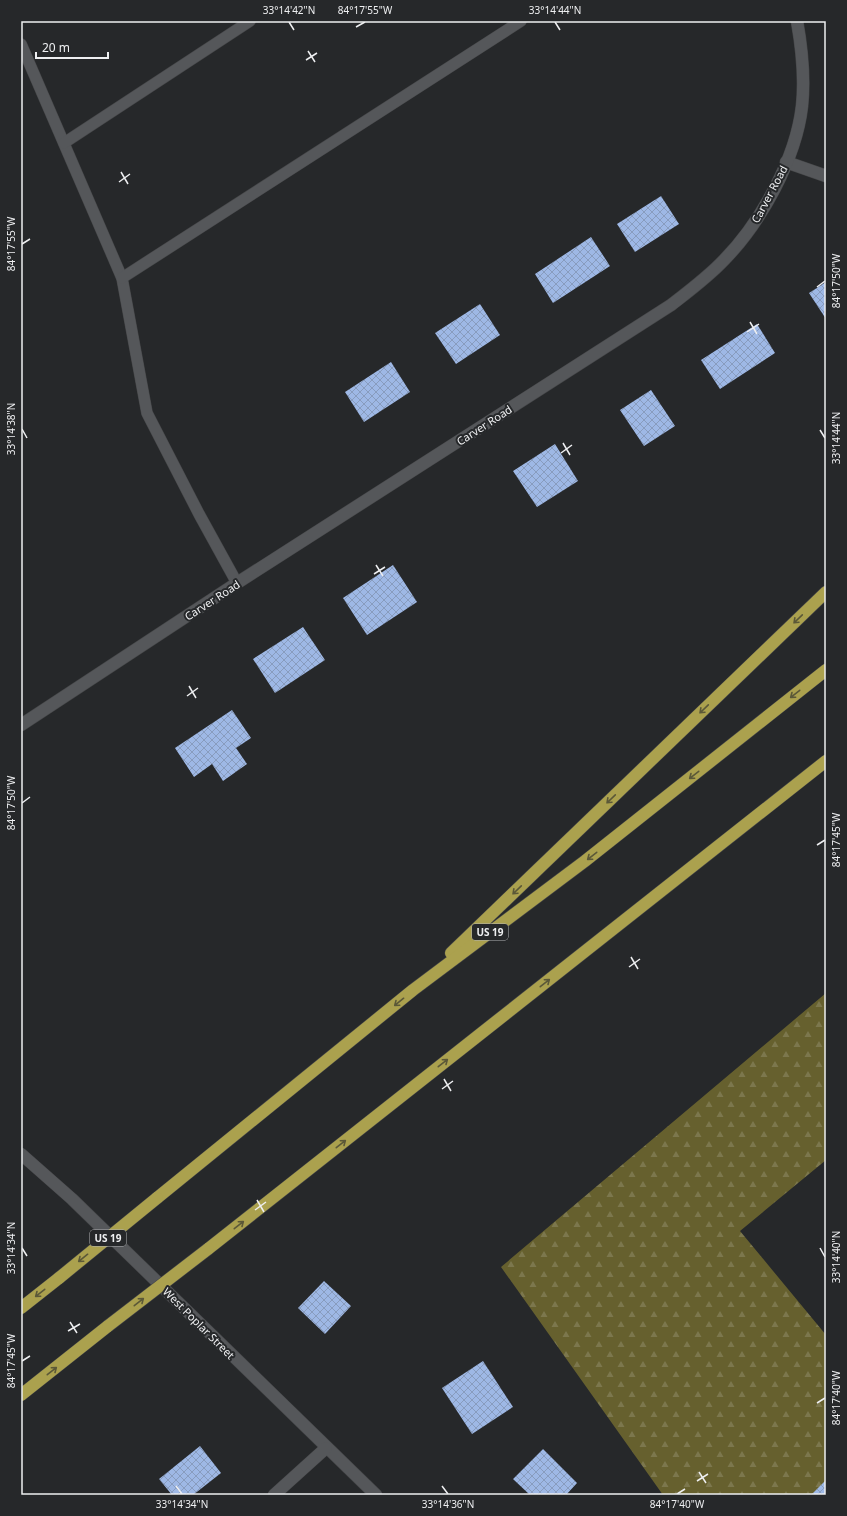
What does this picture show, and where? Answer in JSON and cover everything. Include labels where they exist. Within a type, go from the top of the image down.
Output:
[{"type":"highway","points":[[413,990],[826,592]]},
{"type":"highway","name":"US 19","points":[[21,1308],[413,990],[585,861],[826,670]]},
{"type":"highway","points":[[21,1395],[826,761]]},
{"type":"highway","points":[[782,795],[826,772]]},
{"type":"street","name":"Carver Road","points":[[21,725],[237,583],[671,305],[724,261],[748,233],[768,202],[791,151],[802,106],[803,69],[797,21]]},
{"type":"street","points":[[786,162],[826,176]]},
{"type":"street","name":"West Poplar Street","points":[[21,1154],[72,1199],[326,1448],[376,1495]]},
{"type":"street","points":[[274,1495],[326,1448]]},
{"type":"lane","points":[[64,144],[250,21]]},
{"type":"lane","points":[[122,278],[521,21]]},
{"type":"lane","points":[[21,44],[122,278],[147,413],[199,514],[237,583]]},
{"type":"green space","points":[[826,993],[826,1160],[740,1231],[826,1335],[826,1495],[663,1495],[501,1267]]},
{"type":"building","points":[[661,196],[679,224],[635,252],[617,224]]},
{"type":"building","points":[[591,237],[610,266],[553,303],[535,274]]},
{"type":"building","points":[[826,282],[826,319],[809,293]]},
{"type":"building","points":[[480,304],[500,335],[456,364],[435,333]]},
{"type":"building","points":[[757,324],[775,353],[720,389],[701,360]]},
{"type":"building","points":[[391,362],[410,392],[364,422],[345,392]]},
{"type":"building","points":[[651,390],[675,426],[644,446],[620,410]]},
{"type":"building","points":[[555,444],[578,481],[537,507],[513,471]]},
{"type":"building","points":[[393,565],[417,602],[367,635],[343,598]]},
{"type":"building","points":[[303,627],[325,660],[275,693],[253,659]]},
{"type":"building","points":[[232,710],[251,738],[236,748],[247,764],[223,781],[212,764],[194,777],[175,748]]},
{"type":"building","points":[[324,1281],[351,1306],[325,1334],[298,1308]]},
{"type":"building","points":[[483,1361],[513,1407],[472,1434],[442,1388]]},
{"type":"building","points":[[200,1446],[221,1473],[193,1495],[172,1495],[159,1479]]},
{"type":"building","points":[[543,1449],[577,1483],[566,1495],[530,1495],[513,1479]]},
{"type":"building","points":[[826,1480],[826,1495],[811,1495]]}]
